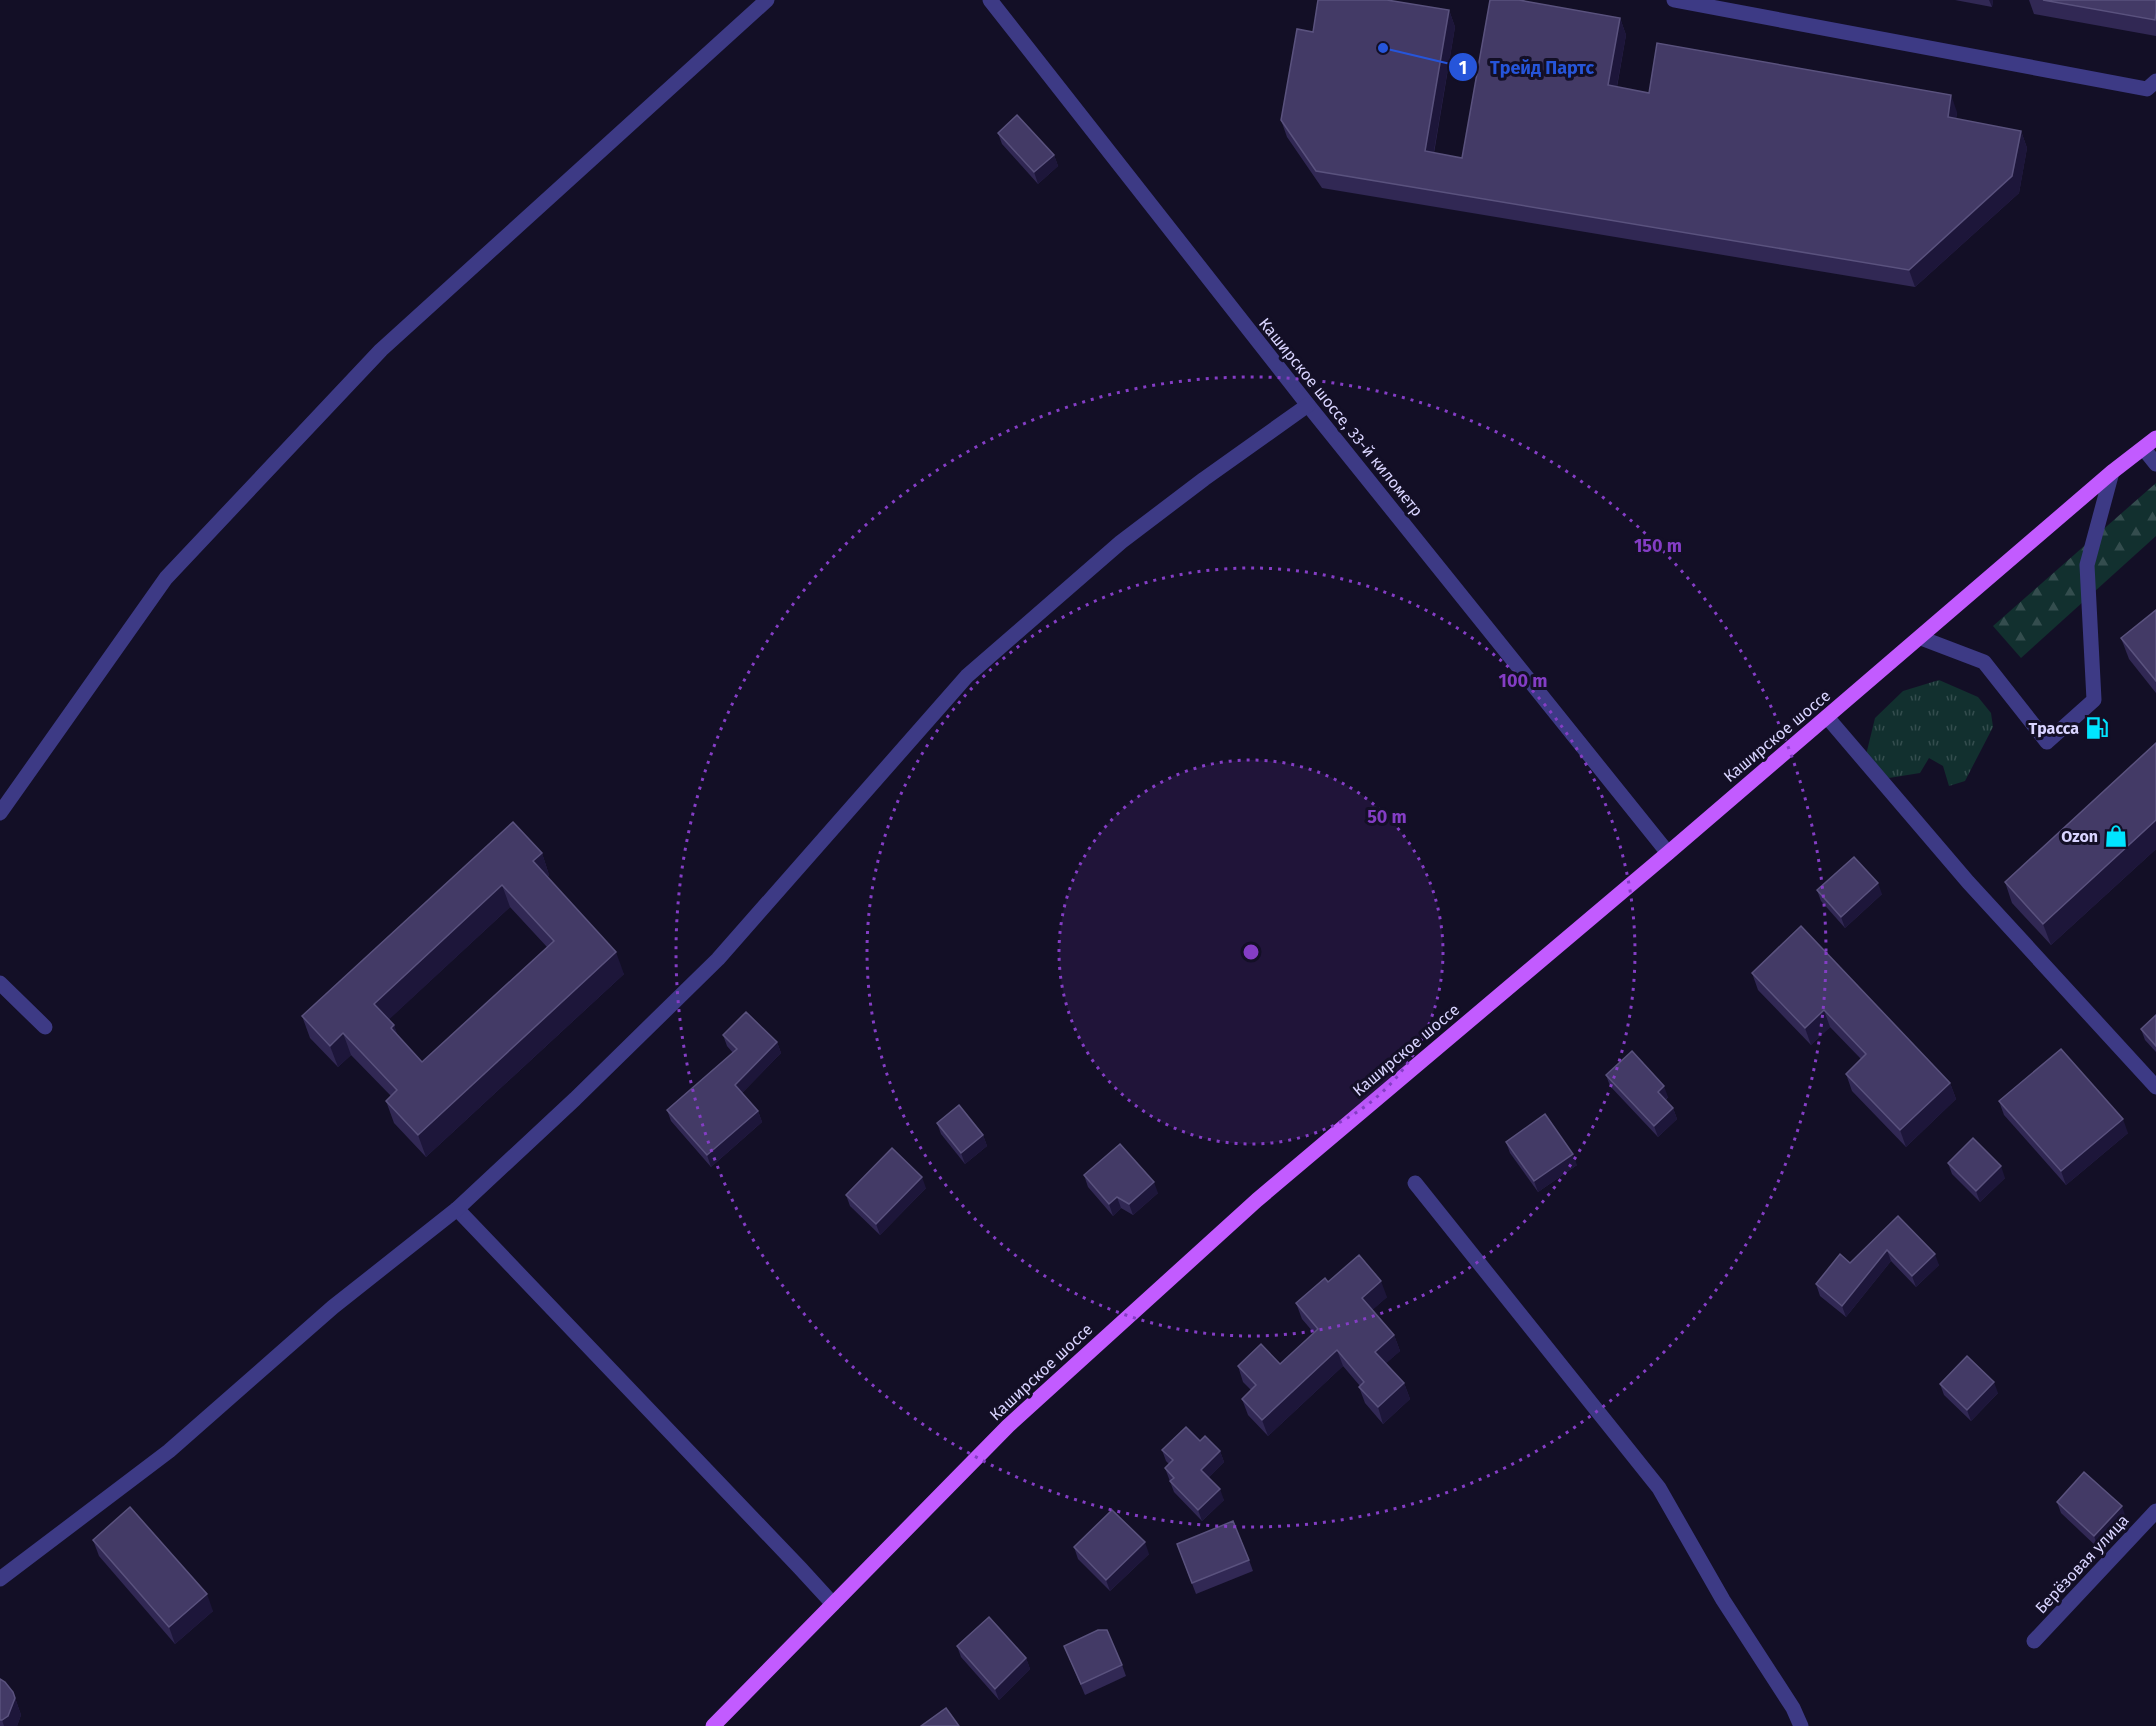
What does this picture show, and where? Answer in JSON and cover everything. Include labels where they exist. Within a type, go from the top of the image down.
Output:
[{"type":"main road","name":"Каширское шоссе","points":[[713,1726],[1008,1426],[1257,1200],[1921,638],[2112,472],[2156,438]]},
{"type":"street","points":[[0,813],[166,578],[365,367],[767,0]]},
{"type":"street","name":"Каширское шоссе, 33-й километр","points":[[990,0],[1308,405],[1668,853]]},
{"type":"street","points":[[1674,0],[2147,89],[2156,81]]},
{"type":"street","points":[[0,1579],[169,1451],[333,1307],[457,1209],[575,1100],[718,959],[967,676],[1121,542],[1308,405]]},
{"type":"street","points":[[2144,449],[2156,464]]},
{"type":"street","points":[[1921,638],[1984,662],[2047,742],[2094,700],[2087,565],[2112,472]]},
{"type":"street","points":[[1827,717],[1968,882],[2156,1087]]},
{"type":"street","points":[[0,983],[45,1027]]},
{"type":"street","points":[[1415,1183],[1659,1488],[1723,1600],[1793,1708],[1801,1726]]},
{"type":"street","points":[[457,1209],[833,1604]]},
{"type":"street","name":"Берёзовая улица","points":[[2034,1641],[2156,1511]]},
{"type":"green space","points":[[2156,483],[2156,536],[2021,658],[1993,626]]},
{"type":"green space","points":[[1939,680],[1978,697],[1991,713],[1993,727],[1965,781],[1949,786],[1943,766],[1929,758],[1920,773],[1889,778],[1866,755],[1875,718],[1903,691]]},
{"type":"building","points":[[1318,0],[1387,0],[1449,10],[1425,151],[1462,158],[1490,0],[1519,0],[1620,18],[1608,85],[1649,93],[1657,43],[1951,95],[1948,117],[2021,131],[2012,176],[1909,270],[1316,171],[1281,120],[1297,29],[1313,32]]},
{"type":"building","points":[[2043,0],[2156,0],[2155,20]]},
{"type":"building","points":[[1017,115],[1054,155],[1034,172],[998,133]]},
{"type":"building","points":[[2156,610],[2156,681],[2121,638]]},
{"type":"building","points":[[2156,743],[2156,820],[2043,924],[2005,882]]},
{"type":"building","points":[[513,822],[542,853],[533,861],[616,952],[418,1135],[386,1101],[397,1090],[343,1033],[330,1046],[302,1016]],"holes":[[[502,885],[554,941],[422,1062],[391,1028],[394,1025],[374,1004]]]},
{"type":"building","points":[[1854,857],[1878,883],[1841,917],[1817,890]]},
{"type":"building","points":[[1801,926],[1950,1083],[1900,1130],[1846,1074],[1866,1054],[1824,1010],[1805,1028],[1752,973]]},
{"type":"building","points":[[746,1012],[777,1042],[735,1085],[758,1111],[707,1155],[667,1110],[737,1049],[723,1035]]},
{"type":"building","points":[[2156,1015],[2156,1046],[2141,1029]]},
{"type":"building","points":[[2061,1049],[2123,1119],[2061,1171],[1999,1101]]},
{"type":"building","points":[[1632,1051],[1664,1086],[1658,1092],[1673,1108],[1654,1126],[1606,1075]]},
{"type":"building","points":[[959,1105],[983,1135],[961,1153],[937,1123]]},
{"type":"building","points":[[1545,1114],[1573,1154],[1534,1181],[1506,1142]]},
{"type":"building","points":[[1973,1138],[2001,1166],[1976,1191],[1948,1163]]},
{"type":"building","points":[[1120,1144],[1154,1182],[1129,1204],[1117,1197],[1109,1204],[1084,1175]]},
{"type":"building","points":[[892,1148],[922,1177],[876,1224],[846,1195]]},
{"type":"building","points":[[1898,1216],[1935,1254],[1912,1276],[1887,1250],[1842,1306],[1816,1284],[1840,1254],[1850,1263]]},
{"type":"building","points":[[1359,1255],[1381,1281],[1362,1298],[1394,1335],[1375,1352],[1404,1383],[1378,1407],[1359,1387],[1364,1382],[1337,1350],[1262,1420],[1242,1399],[1256,1385],[1238,1366],[1261,1344],[1280,1364],[1318,1329],[1296,1303],[1325,1278],[1328,1282]]},
{"type":"building","points":[[1967,1356],[1994,1382],[1967,1410],[1940,1384]]},
{"type":"building","points":[[1186,1427],[1200,1441],[1205,1436],[1220,1451],[1201,1470],[1220,1489],[1198,1510],[1170,1481],[1174,1478],[1165,1468],[1173,1460],[1162,1450]]},
{"type":"building","points":[[2084,1472],[2122,1506],[2094,1536],[2057,1502]]},
{"type":"building","points":[[130,1507],[207,1594],[169,1627],[93,1540]]},
{"type":"building","points":[[1112,1510],[1145,1542],[1106,1580],[1074,1547]]},
{"type":"building","points":[[1233,1521],[1249,1560],[1192,1583],[1177,1544]]},
{"type":"building","points":[[989,1617],[1026,1658],[995,1689],[957,1646]]},
{"type":"building","points":[[1098,1630],[1107,1630],[1122,1665],[1081,1684],[1064,1646]]},
{"type":"building","points":[[0,1679],[13,1692],[15,1698],[8,1716],[2,1720],[0,1720]]},
{"type":"building","points":[[946,1708],[959,1726],[921,1726]]},
{"type":"place","name":"Трейд Партс","points":[[1383,48]]},
{"type":"place","name":"Трасса","points":[[2097,728]]},
{"type":"place","name":"Ozon","points":[[2116,836]]}]
